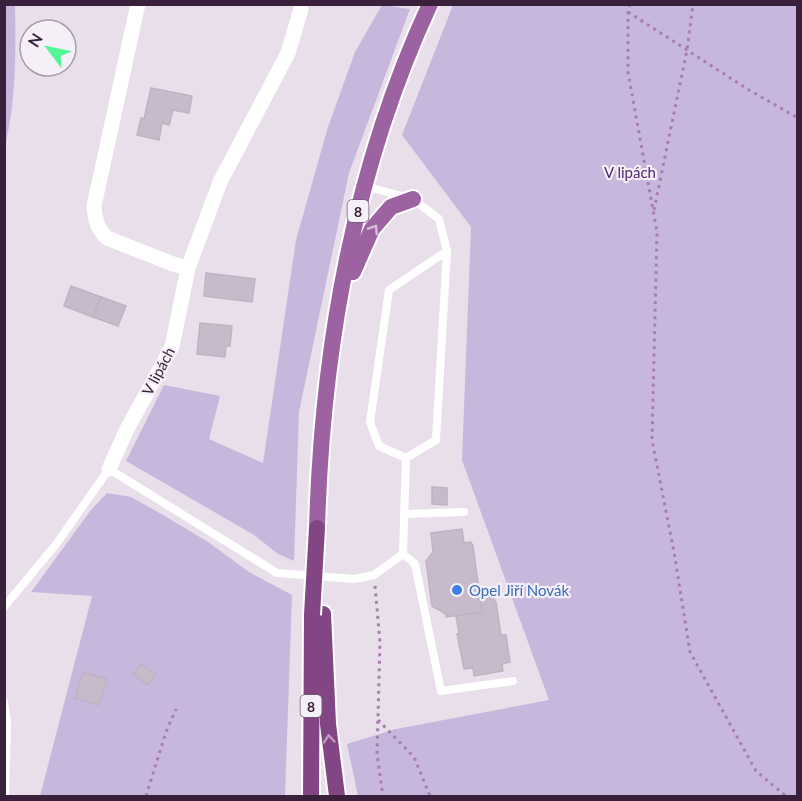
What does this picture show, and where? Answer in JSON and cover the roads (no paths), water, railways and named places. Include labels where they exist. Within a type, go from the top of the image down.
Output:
[{"type":"highway","name":"8","points":[[311,796],[317,615],[317,528]]},
{"type":"highway","points":[[317,615],[337,796]]},
{"type":"main road","name":"8","points":[[317,528],[322,427],[334,321],[364,186],[390,104],[427,8]]},
{"type":"main road","points":[[334,321],[372,229],[391,207],[413,199]]},
{"type":"street","points":[[138,4],[94,206],[95,220],[99,230],[108,238],[188,268]]},
{"type":"street","name":"V lipách","points":[[109,469],[127,429],[172,347],[188,268],[220,182],[288,53],[302,7]]},
{"type":"lane","points":[[364,186],[413,199],[439,219],[447,251],[436,440],[406,458]]},
{"type":"lane","points":[[406,458],[379,446],[370,423],[389,290],[447,251]]},
{"type":"lane","points":[[403,554],[406,458]]},
{"type":"lane","points":[[109,469],[277,573],[354,579],[374,575],[403,554]]},
{"type":"lane","name":"V lipách","points":[[4,607],[57,543],[109,469]]},
{"type":"lane","points":[[404,514],[464,512]]},
{"type":"lane","points":[[403,554],[415,564],[441,691],[513,681]]},
{"type":"lane","points":[[4,702],[7,722],[5,796]]},
{"type":"place","name":"Opel Jiří Novák","points":[[457,590]]}]
